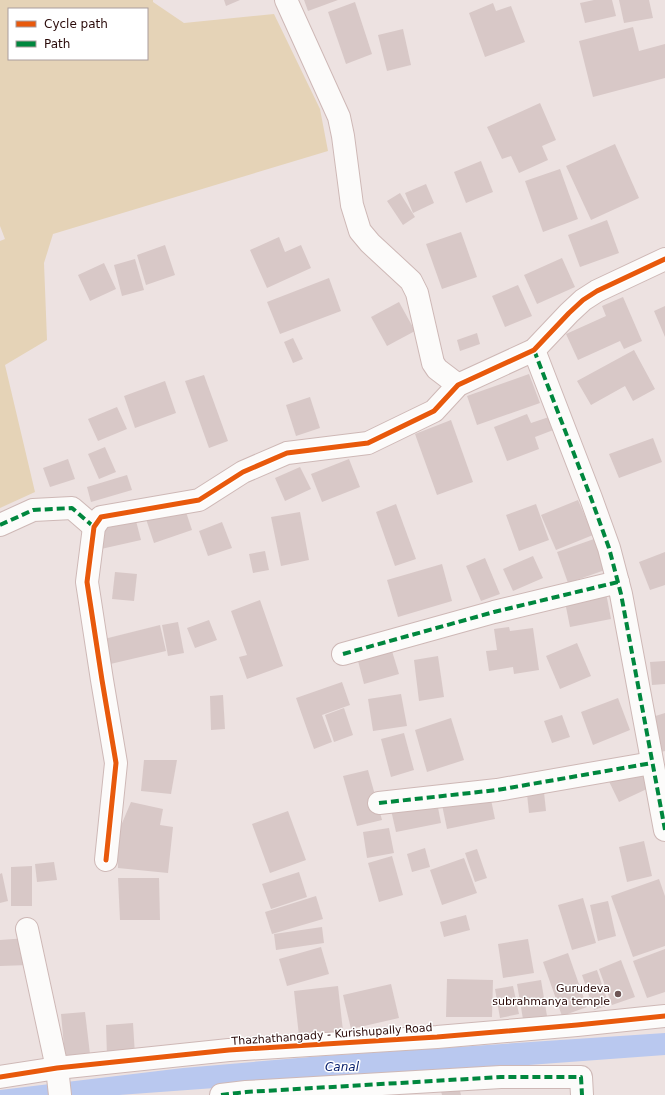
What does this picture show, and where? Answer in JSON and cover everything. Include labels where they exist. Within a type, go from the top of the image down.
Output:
[{"type":"street","points":[[286,0],[339,117],[352,205],[360,231],[370,243],[411,281],[417,293],[433,363],[437,369],[458,385]]},
{"type":"street","points":[[106,860],[116,763],[87,582],[94,527],[101,517],[198,500],[243,472],[287,453],[368,443],[434,411],[458,385],[534,350],[583,300],[665,258]]},
{"type":"street","points":[[534,350],[592,498],[609,548],[618,582],[665,830]]},
{"type":"street","points":[[0,525],[33,510],[72,508],[94,527]]},
{"type":"street","points":[[343,654],[494,612],[618,582]]},
{"type":"street","points":[[379,803],[497,790],[652,762]]},
{"type":"street","points":[[27,929],[57,1071],[60,1095]]},
{"type":"street","name":"Thazhathangady - Kurishupally Road","points":[[0,1077],[229,1050],[437,1037],[665,1016]]},
{"type":"street","points":[[221,1095],[246,1092],[501,1077],[581,1077],[582,1095]]},
{"type":"shaded area","points":[[0,0],[153,0],[153,2],[184,23],[274,14],[320,109],[328,151],[53,234],[44,263],[47,340],[5,365],[35,492],[0,508],[0,241],[5,239],[0,226]]},
{"type":"water","name":"Canal","points":[[665,1033],[665,1055],[119,1095],[0,1095],[0,1090],[183,1068],[322,1056]]},
{"type":"building","points":[[224,0],[240,0],[226,6]]},
{"type":"building","points":[[304,0],[338,0],[308,11]]},
{"type":"building","points":[[594,0],[612,0],[616,16],[585,23],[580,3]]},
{"type":"building","points":[[619,0],[649,0],[653,18],[624,23]]},
{"type":"building","points":[[355,2],[372,54],[346,64],[328,12]]},
{"type":"building","points":[[493,3],[496,11],[511,6],[525,42],[485,57],[469,13]]},
{"type":"building","points":[[633,27],[639,51],[665,44],[665,78],[593,97],[579,41]]},
{"type":"building","points":[[403,29],[411,65],[387,71],[378,35]]},
{"type":"building","points":[[540,103],[556,140],[542,146],[548,160],[519,173],[511,156],[502,159],[487,127]]},
{"type":"building","points":[[615,144],[639,198],[591,220],[566,166]]},
{"type":"building","points":[[481,161],[493,192],[466,203],[454,172]]},
{"type":"building","points":[[560,169],[578,219],[543,232],[525,181]]},
{"type":"building","points":[[426,184],[434,203],[413,213],[405,193]]},
{"type":"building","points":[[400,193],[415,217],[403,225],[387,201]]},
{"type":"building","points":[[607,220],[619,253],[580,267],[568,235]]},
{"type":"building","points":[[461,232],[477,277],[442,289],[426,244]]},
{"type":"building","points":[[279,237],[285,252],[301,245],[311,268],[267,288],[250,250]]},
{"type":"building","points":[[165,245],[175,275],[146,285],[137,255]]},
{"type":"building","points":[[562,258],[575,287],[537,304],[524,275]]},
{"type":"building","points":[[135,259],[144,290],[122,296],[114,265]]},
{"type":"building","points":[[104,263],[116,289],[90,301],[78,275]]},
{"type":"building","points":[[329,278],[341,311],[280,334],[267,302]]},
{"type":"building","points":[[518,285],[532,316],[505,327],[492,296]]},
{"type":"building","points":[[623,297],[642,341],[624,349],[620,341],[578,360],[566,334],[606,316],[602,306]]},
{"type":"building","points":[[399,302],[415,331],[387,346],[371,317]]},
{"type":"building","points":[[665,306],[665,337],[654,311]]},
{"type":"building","points":[[477,333],[480,344],[460,351],[457,340]]},
{"type":"building","points":[[293,338],[303,359],[293,363],[284,342]]},
{"type":"building","points":[[634,350],[655,389],[633,401],[625,386],[591,405],[577,381]]},
{"type":"building","points":[[529,374],[540,403],[477,425],[467,396]]},
{"type":"building","points":[[204,375],[228,441],[209,448],[185,381]]},
{"type":"building","points":[[165,381],[176,413],[135,428],[124,396]]},
{"type":"building","points":[[310,397],[320,428],[296,436],[286,405]]},
{"type":"building","points":[[117,407],[127,429],[98,441],[88,419]]},
{"type":"building","points":[[527,414],[531,423],[552,416],[556,429],[535,437],[539,449],[507,461],[494,427]]},
{"type":"building","points":[[451,420],[473,482],[437,495],[415,434]]},
{"type":"building","points":[[653,438],[662,462],[619,478],[609,454]]},
{"type":"building","points":[[105,447],[116,472],[99,479],[88,454]]},
{"type":"building","points":[[68,459],[75,479],[50,487],[43,468]]},
{"type":"building","points":[[349,459],[360,487],[322,502],[311,474]]},
{"type":"building","points":[[300,467],[311,489],[285,501],[275,478]]},
{"type":"building","points":[[127,475],[132,490],[91,502],[87,487]]},
{"type":"building","points":[[182,500],[192,530],[154,543],[144,513]]},
{"type":"building","points":[[578,500],[593,535],[556,550],[541,515]]},
{"type":"building","points":[[396,504],[416,559],[395,566],[376,512]]},
{"type":"building","points":[[536,504],[549,540],[519,551],[506,515]]},
{"type":"building","points":[[300,512],[309,560],[281,566],[271,517]]},
{"type":"building","points":[[135,517],[141,540],[101,549],[96,526]]},
{"type":"building","points":[[222,522],[232,548],[208,556],[199,531]]},
{"type":"building","points":[[594,539],[605,570],[568,583],[557,552]]},
{"type":"building","points":[[265,551],[269,570],[253,573],[249,554]]},
{"type":"building","points":[[665,552],[665,585],[650,590],[639,562]]},
{"type":"building","points":[[533,556],[543,578],[513,591],[503,569]]},
{"type":"building","points":[[485,558],[500,594],[481,601],[466,566]]},
{"type":"building","points":[[442,564],[452,601],[398,617],[387,580]]},
{"type":"building","points":[[115,572],[137,574],[134,601],[112,599]]},
{"type":"building","points":[[606,593],[611,619],[570,627],[565,602]]},
{"type":"building","points":[[260,600],[283,666],[247,679],[239,657],[247,655],[231,611]]},
{"type":"building","points":[[209,620],[217,640],[195,648],[187,628]]},
{"type":"building","points":[[178,622],[184,653],[168,656],[162,625]]},
{"type":"building","points":[[160,625],[166,651],[106,665],[100,640]]},
{"type":"building","points":[[509,627],[510,631],[533,628],[539,670],[514,674],[513,667],[489,671],[486,651],[497,650],[494,629]]},
{"type":"building","points":[[577,643],[591,676],[560,689],[546,656]]},
{"type":"building","points":[[392,651],[399,674],[364,684],[358,661]]},
{"type":"building","points":[[438,656],[444,697],[419,701],[414,660]]},
{"type":"building","points":[[665,661],[665,684],[652,685],[650,662]]},
{"type":"building","points":[[342,682],[350,705],[322,715],[332,742],[314,749],[296,698]]},
{"type":"building","points":[[401,694],[407,726],[373,731],[368,699]]},
{"type":"building","points":[[223,695],[225,729],[211,730],[210,696]]},
{"type":"building","points":[[618,698],[630,730],[593,745],[581,712]]},
{"type":"building","points":[[344,708],[353,735],[334,742],[325,715]]},
{"type":"building","points":[[665,713],[665,751],[661,752],[649,718]]},
{"type":"building","points":[[562,715],[570,737],[552,743],[544,721]]},
{"type":"building","points":[[451,718],[464,760],[427,772],[415,730]]},
{"type":"building","points":[[404,733],[414,770],[391,777],[381,739]]},
{"type":"building","points":[[634,755],[649,788],[619,802],[603,769]]},
{"type":"building","points":[[144,760],[177,760],[171,794],[141,791]]},
{"type":"building","points":[[368,770],[382,820],[357,826],[343,776]]},
{"type":"building","points":[[489,790],[495,819],[447,829],[441,800]]},
{"type":"building","points":[[435,792],[441,823],[396,832],[389,801]]},
{"type":"building","points":[[544,792],[546,811],[529,813],[527,794]]},
{"type":"building","points":[[131,802],[163,809],[160,825],[173,827],[168,873],[118,868],[117,835]]},
{"type":"building","points":[[288,811],[306,860],[270,873],[252,824]]},
{"type":"building","points":[[389,828],[394,853],[367,858],[363,832]]},
{"type":"building","points":[[644,841],[652,876],[627,882],[619,847]]},
{"type":"building","points":[[425,848],[430,867],[412,872],[407,854]]},
{"type":"building","points":[[477,849],[487,878],[475,882],[465,853]]},
{"type":"building","points":[[392,856],[403,895],[379,902],[368,863]]},
{"type":"building","points":[[464,858],[477,893],[442,905],[430,870]]},
{"type":"building","points":[[54,862],[57,880],[37,882],[35,864]]},
{"type":"building","points":[[32,866],[32,906],[11,906],[11,867]]},
{"type":"building","points":[[299,872],[307,897],[271,909],[262,884]]},
{"type":"building","points":[[2,873],[8,901],[0,903],[0,874]]},
{"type":"building","points":[[118,878],[159,878],[160,920],[120,920]]},
{"type":"building","points":[[659,879],[665,896],[665,946],[633,957],[611,896]]},
{"type":"building","points":[[316,896],[323,919],[272,934],[265,912]]},
{"type":"building","points":[[583,898],[596,943],[572,950],[558,905]]},
{"type":"building","points":[[608,901],[616,936],[598,941],[590,905]]},
{"type":"building","points":[[466,915],[470,930],[444,937],[440,922]]},
{"type":"building","points":[[322,927],[324,943],[276,950],[274,934]]},
{"type":"building","points":[[27,938],[29,965],[0,966],[0,940]]},
{"type":"building","points":[[528,939],[534,973],[503,978],[498,944]]},
{"type":"building","points":[[321,947],[329,974],[287,986],[279,959]]},
{"type":"building","points":[[665,949],[665,992],[647,998],[633,961]]},
{"type":"building","points":[[568,953],[587,1007],[562,1016],[543,962]]},
{"type":"building","points":[[621,960],[635,997],[612,1005],[599,969]]},
{"type":"building","points":[[597,970],[609,1005],[594,1010],[582,975]]},
{"type":"building","points":[[447,979],[493,980],[492,1017],[446,1017]]},
{"type":"building","points":[[541,980],[548,1022],[524,1025],[517,984]]},
{"type":"building","points":[[391,984],[399,1018],[351,1029],[343,995]]},
{"type":"building","points":[[338,986],[343,1031],[299,1036],[294,991]]},
{"type":"building","points":[[513,986],[519,1014],[500,1018],[495,989]]},
{"type":"building","points":[[85,1012],[90,1054],[65,1057],[61,1014]]},
{"type":"building","points":[[133,1023],[135,1055],[107,1056],[106,1025]]},
{"type":"building","points":[[459,1087],[461,1095],[442,1095],[441,1091]]},
{"type":"marked path","points":[[534,350],[609,548],[621,594],[665,830]]},
{"type":"marked path","points":[[0,525],[33,510],[72,508],[94,527]]},
{"type":"marked path","points":[[343,654],[494,612],[618,582]]},
{"type":"marked path","points":[[379,803],[497,790],[652,763]]},
{"type":"marked path","points":[[221,1095],[246,1092],[501,1077],[581,1077],[582,1095]]},
{"type":"cycle path","points":[[106,860],[116,763],[87,582],[94,527],[101,517],[199,500],[243,472],[287,453],[368,443],[434,411],[458,385],[534,350],[569,313],[583,300],[597,291],[665,259]]},
{"type":"cycle path","points":[[0,1077],[57,1068],[229,1050],[437,1037],[665,1016]]},
{"type":"place","name":"Gurudeva subrahmanya temple","points":[[618,994]]}]
